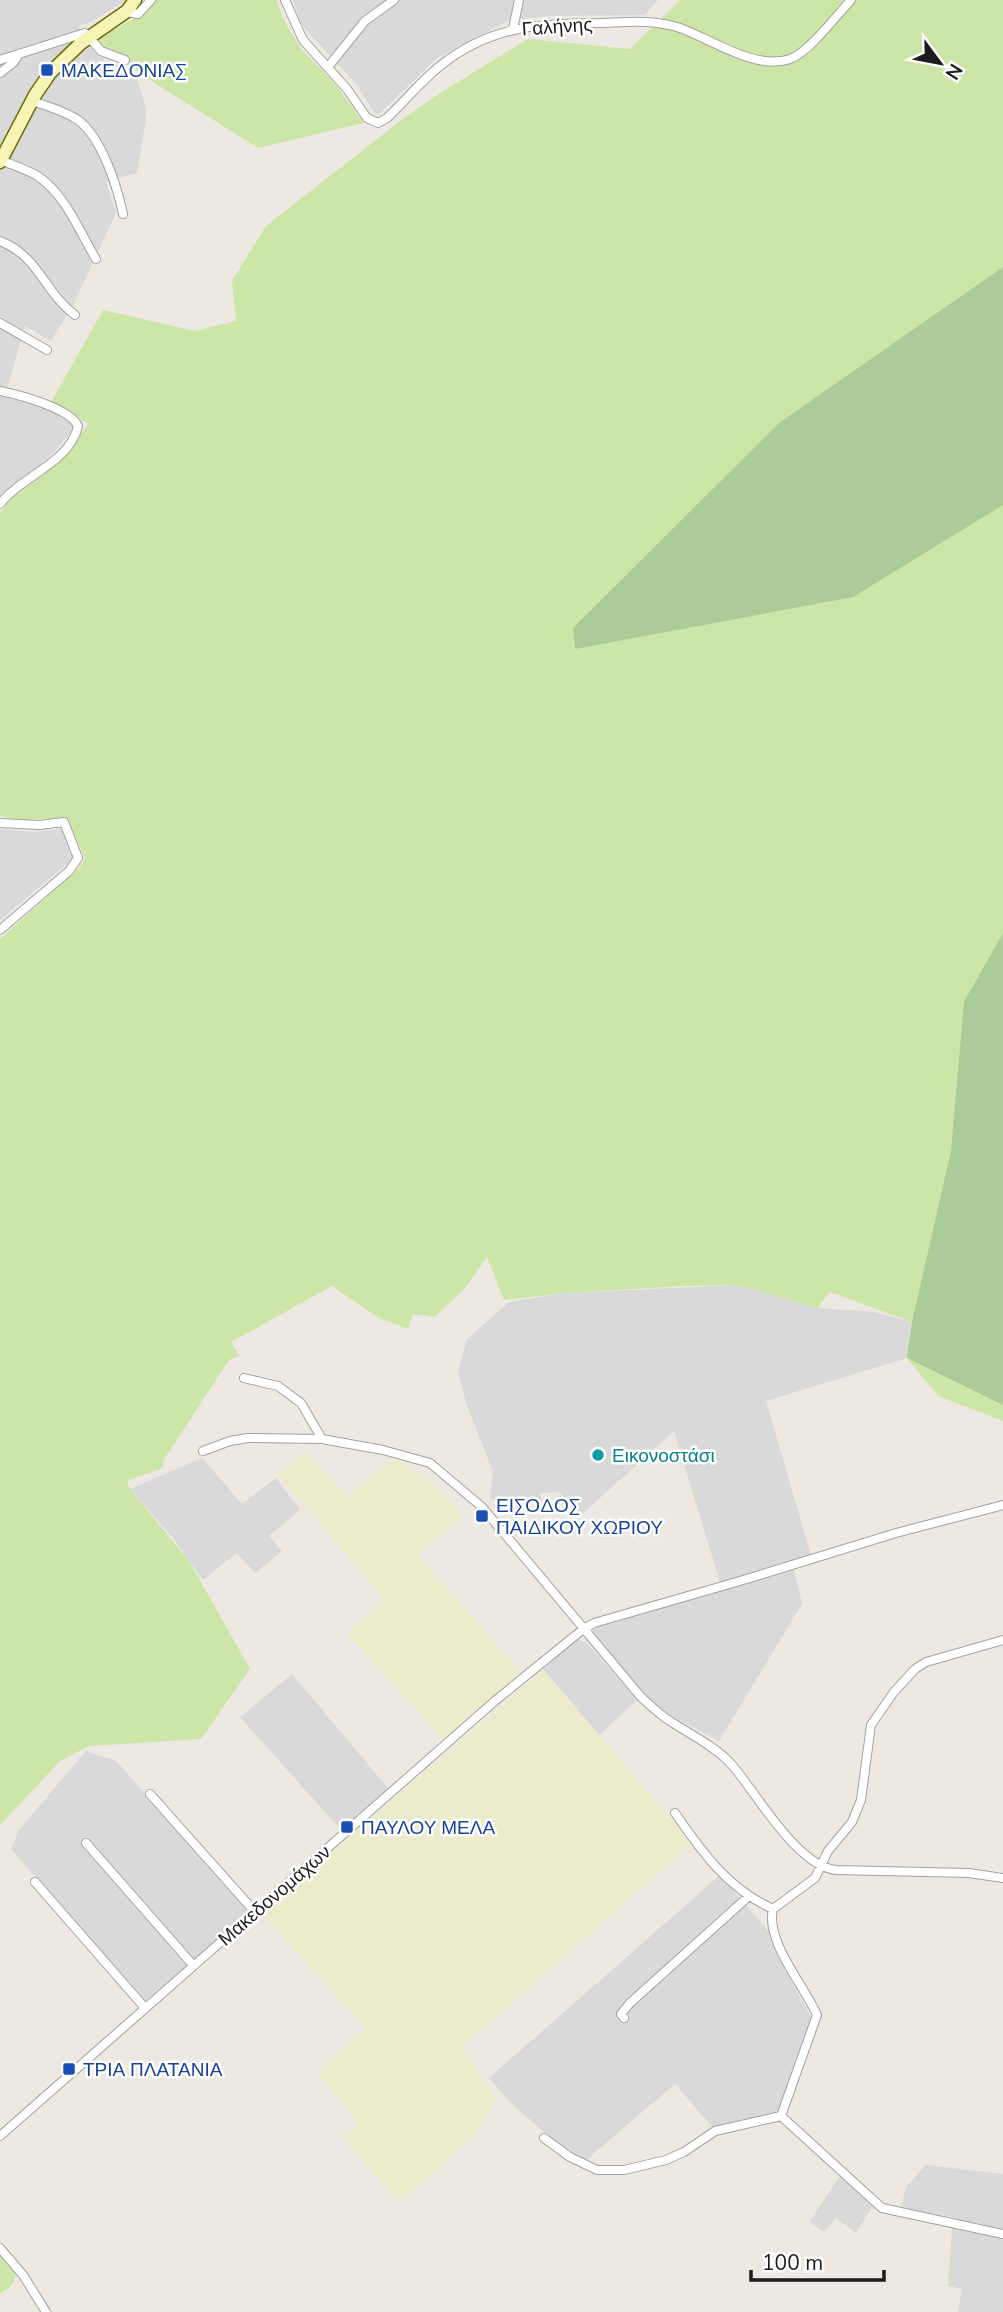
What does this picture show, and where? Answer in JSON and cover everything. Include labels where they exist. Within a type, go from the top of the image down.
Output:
[{"type":"street","points":[[96,259],[64,204],[47,184],[36,175],[0,161],[32,101],[56,67],[89,37],[125,12],[135,0]]},
{"type":"street","points":[[125,12],[138,14],[151,0]]},
{"type":"street","name":"Γαλήνης","points":[[285,0],[303,40],[347,89],[366,117],[378,123],[387,118],[450,58],[513,29],[547,24],[659,22],[681,28],[741,54],[772,62],[792,59],[804,51],[851,0]]},
{"type":"street","points":[[328,67],[365,20],[394,0]]},
{"type":"street","points":[[513,29],[519,0]]},
{"type":"street","points":[[0,60],[86,33],[101,51],[125,60]]},
{"type":"street","points":[[0,73],[15,61],[19,54]]},
{"type":"street","points":[[32,101],[74,118],[89,131],[114,181],[123,214]]},
{"type":"street","points":[[0,241],[24,254],[60,302],[75,315]]},
{"type":"street","points":[[0,323],[47,350]]},
{"type":"street","points":[[0,391],[52,408],[73,418],[78,426],[53,462],[11,492],[0,504]]},
{"type":"street","points":[[0,823],[39,825],[64,822],[77,853],[76,863],[1,928]]},
{"type":"street","points":[[244,1378],[278,1386],[301,1402],[323,1439]]},
{"type":"street","points":[[203,1451],[239,1439],[323,1439],[383,1450],[430,1463],[482,1507],[582,1630],[641,1697],[668,1720],[702,1740],[730,1763],[809,1860],[821,1867],[848,1871],[969,1873],[1003,1878]]},
{"type":"street","name":"Μακεδονομάχων","points":[[0,2136],[496,1700],[582,1630],[594,1623],[896,1532],[1003,1505]]},
{"type":"street","points":[[781,2116],[817,2015],[785,1959],[772,1923],[773,1909],[815,1878],[828,1851],[852,1822],[859,1807],[869,1733],[873,1720],[885,1703],[920,1665],[939,1657],[1003,1640]]},
{"type":"street","points":[[150,1794],[256,1912]]},
{"type":"street","points":[[675,1813],[734,1886],[773,1909]]},
{"type":"street","points":[[86,1843],[193,1965]]},
{"type":"street","points":[[36,1882],[145,2008]]},
{"type":"street","points":[[624,2018],[621,2014],[630,2003],[749,1896]]},
{"type":"street","points":[[544,2138],[570,2157],[597,2170],[624,2170],[666,2160],[684,2152],[715,2131],[781,2116]]},
{"type":"street","points":[[781,2116],[882,2208],[1003,2234]]},
{"type":"street","points":[[0,2248],[29,2283],[46,2312]]},
{"type":"shaded area","points":[[0,0],[127,0],[91,22],[78,26],[100,56],[106,61],[125,67],[136,76],[146,108],[146,118],[137,173],[106,182],[116,213],[73,305],[51,341],[25,326],[5,396],[45,408],[63,417],[73,425],[73,430],[50,456],[0,497]]},
{"type":"shaded area","points":[[293,0],[658,0],[645,15],[548,16],[508,21],[437,58],[379,114],[374,113],[357,85],[301,24]]},
{"type":"shaded area","points":[[0,829],[34,832],[62,829],[75,857],[0,920]]},
{"type":"shaded area","points":[[737,1285],[817,1308],[874,1312],[912,1322],[907,1358],[766,1401],[811,1555],[720,1582],[674,1431],[579,1517],[560,1492],[540,1493],[542,1500],[516,1504],[512,1497],[498,1502],[490,1498],[493,1472],[466,1403],[458,1372],[467,1339],[509,1302],[565,1293]]},
{"type":"shaded area","points":[[202,1458],[242,1504],[276,1478],[300,1510],[269,1536],[282,1551],[255,1573],[237,1553],[203,1580],[172,1537],[130,1489]]},
{"type":"shaded area","points":[[794,1569],[802,1604],[719,1741],[670,1715],[651,1701],[592,1632],[595,1628]]},
{"type":"shaded area","points":[[578,1639],[587,1643],[637,1700],[599,1735],[543,1669]]},
{"type":"shaded area","points":[[292,1674],[388,1788],[341,1830],[240,1717]]},
{"type":"shaded area","points":[[86,1751],[116,1761],[250,1911],[144,2002],[11,1849],[19,1830]]},
{"type":"shaded area","points":[[720,1875],[770,1933],[776,1952],[813,2021],[779,2112],[714,2129],[675,2084],[585,2161],[551,2138],[511,2103],[489,2078]]},
{"type":"shaded area","points":[[926,2165],[1003,2174],[1003,2312],[958,2312],[962,2289],[948,2286],[953,2217],[901,2208],[906,2187]]},
{"type":"shaded area","points":[[840,2176],[874,2204],[856,2233],[836,2218],[824,2232],[809,2222]]},
{"type":"green space","points":[[155,0],[276,0],[287,26],[302,50],[333,81],[364,123],[258,148],[139,73],[127,59],[104,50],[95,39],[143,13]]},
{"type":"green space","points":[[680,0],[1003,0],[1003,1421],[938,1396],[907,1358],[912,1322],[830,1292],[817,1308],[737,1285],[565,1293],[504,1300],[487,1257],[465,1288],[435,1317],[413,1314],[408,1329],[379,1318],[332,1286],[231,1342],[239,1356],[229,1360],[163,1461],[163,1468],[127,1481],[130,1489],[189,1561],[250,1669],[201,1739],[89,1746],[60,1761],[0,1825],[0,939],[79,868],[85,859],[67,818],[21,820],[0,816],[0,513],[12,498],[55,466],[89,424],[50,404],[103,310],[195,331],[236,321],[232,281],[266,226],[404,118],[528,39],[630,49]]},
{"type":"green space","points":[[1003,267],[1003,505],[853,597],[575,649],[573,628],[779,423]]},
{"type":"green space","points":[[1003,933],[1003,1405],[907,1358],[912,1322],[951,1151],[964,1002]]},
{"type":"green space","points":[[306,1452],[347,1496],[394,1459],[430,1480],[464,1516],[418,1555],[522,1673],[444,1741],[347,1634],[384,1599],[276,1473]]},
{"type":"green space","points":[[543,1669],[692,1844],[462,2047],[496,2098],[474,2138],[399,2202],[341,2137],[359,2123],[317,2072],[365,2028],[262,1914]]},
{"type":"green space","points":[[0,2254],[13,2270],[15,2279],[13,2284],[0,2293]]},
{"type":"place","name":"ΜΑΚΕΔΟΝΙΑΣ","points":[[47,70]]},
{"type":"place","name":"Εικονοστάσι","points":[[598,1455]]},
{"type":"place","name":"ΕΙΣΟΔΟΣ ΠΑΙΔΙΚΟΥ ΧΩΡΙΟΥ","points":[[482,1516]]},
{"type":"place","name":"ΠΑΥΛΟΥ ΜΕΛΑ","points":[[347,1827]]},
{"type":"place","name":"ΤΡΙΑ ΠΛΑΤΑΝΙΑ","points":[[69,2069]]}]
